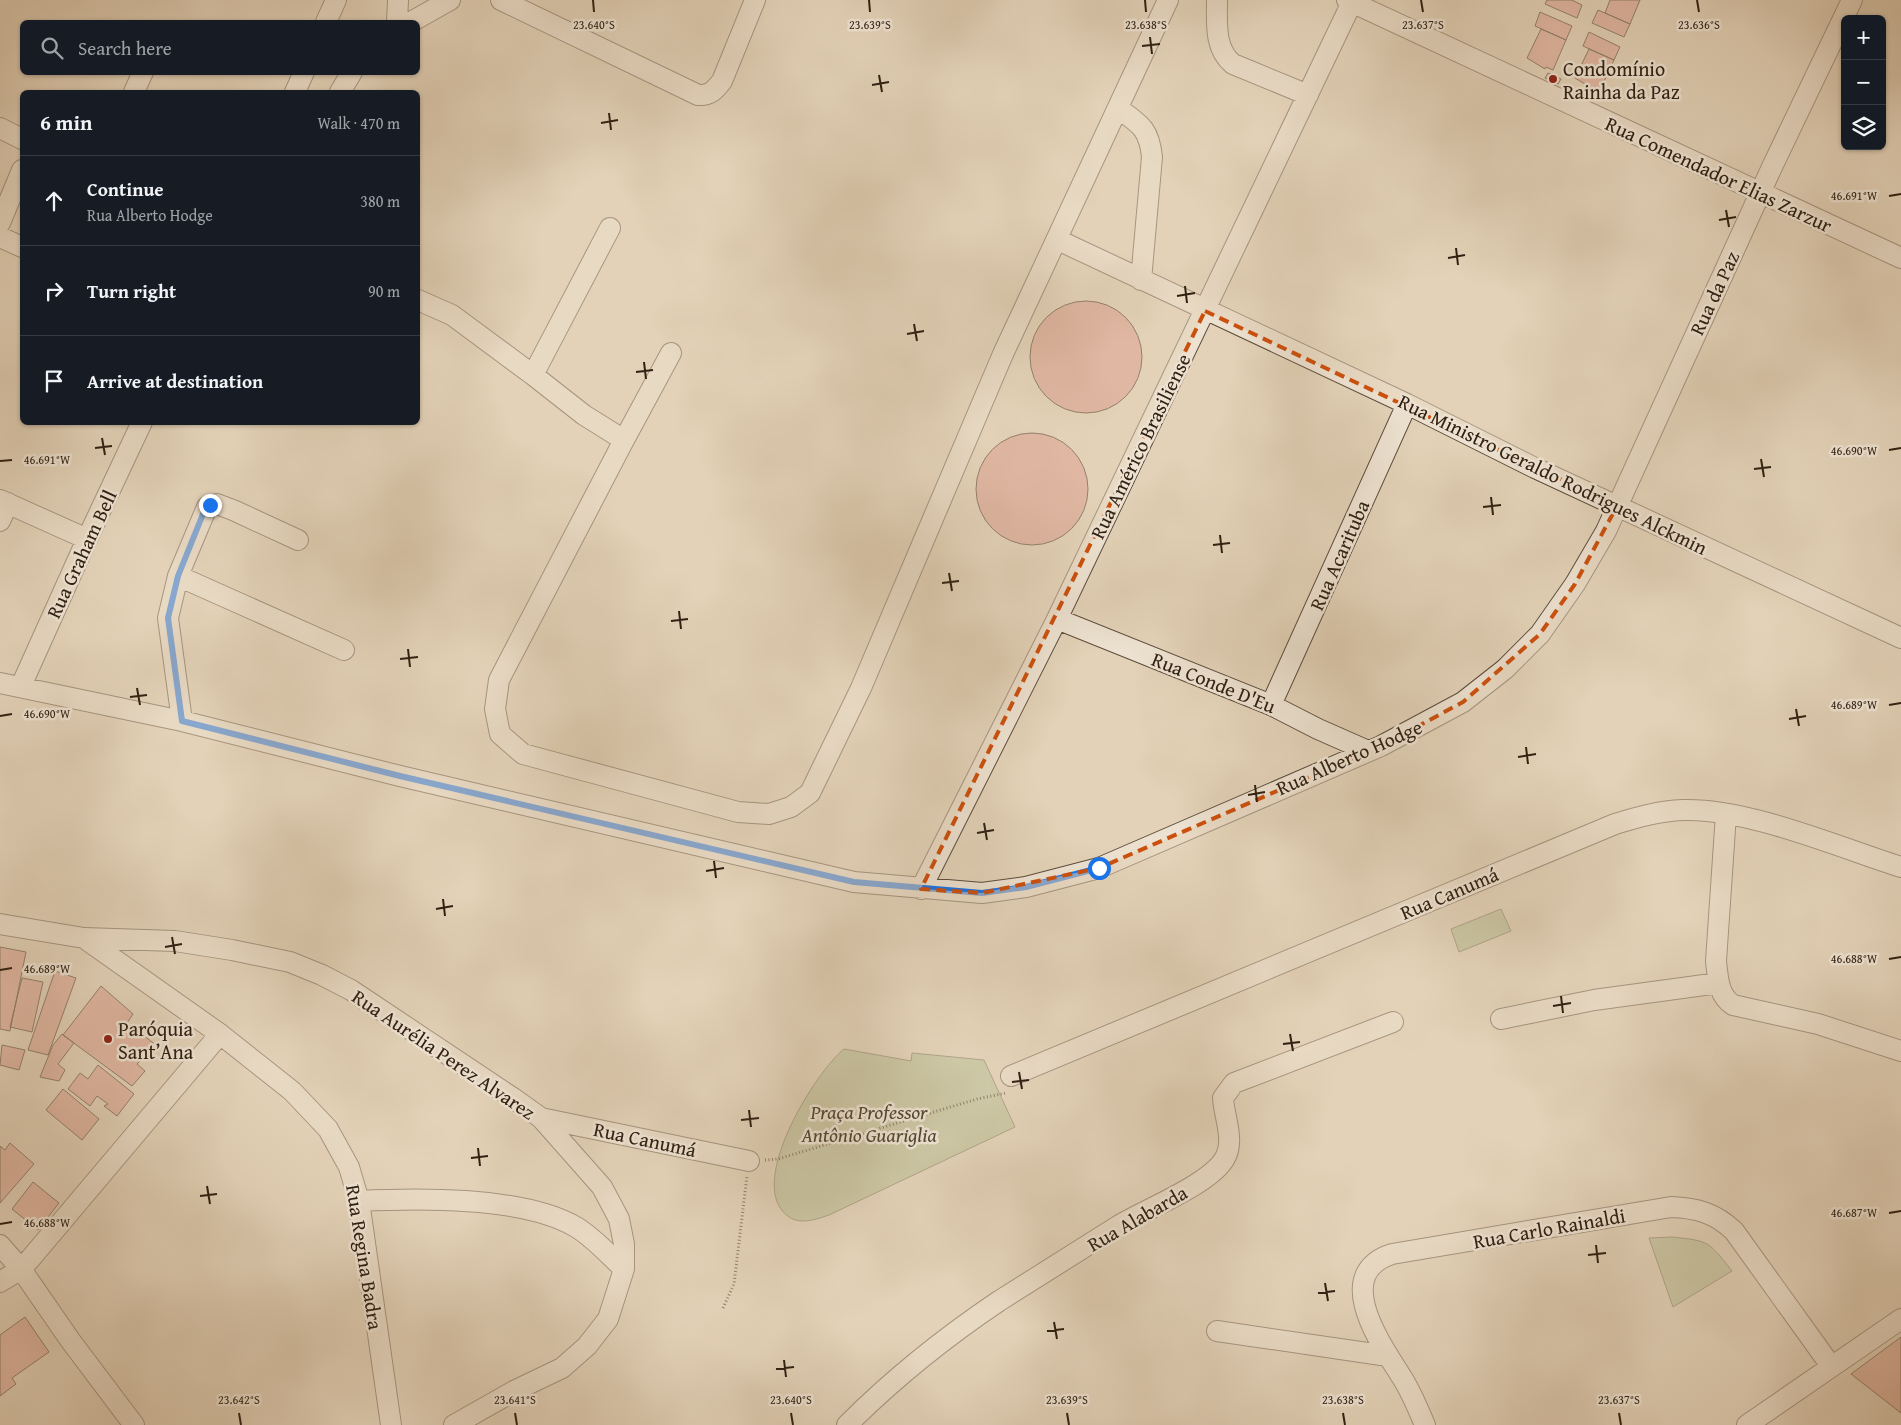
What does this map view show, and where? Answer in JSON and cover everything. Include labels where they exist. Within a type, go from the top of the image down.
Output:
[{"type":"street","points":[[327,20],[336,0]]},
{"type":"street","points":[[397,20],[398,0]]},
{"type":"street","points":[[415,20],[450,0]]},
{"type":"street","points":[[501,0],[698,95],[704,95],[716,89],[722,81],[755,0]]},
{"type":"street","points":[[671,353],[500,680],[495,709],[500,734],[523,754],[738,812],[769,814],[791,808],[810,792],[861,688],[1003,354],[1058,240],[1168,0]]},
{"type":"street","points":[[1217,0],[1217,33],[1221,51],[1226,59],[1233,64],[1308,95]]},
{"type":"street","name":"Rua da Paz","points":[[1617,506],[1759,194],[1852,0]]},
{"type":"street","name":"Rua Américo Brasiliense","points":[[921,889],[1057,619],[1308,95],[1350,1]]},
{"type":"street","name":"Rua Comendador Elias Zarzur","points":[[1350,1],[1759,194],[1901,258]]},
{"type":"street","points":[[135,90],[142,75]]},
{"type":"street","points":[[296,90],[303,75]]},
{"type":"street","points":[[341,90],[350,75]]},
{"type":"street","points":[[1119,109],[1142,126],[1150,138],[1152,157],[1141,280]]},
{"type":"street","points":[[0,128],[20,138]]},
{"type":"street","points":[[0,223],[20,175]]},
{"type":"street","points":[[533,376],[610,228]]},
{"type":"street","points":[[0,237],[20,246]]},
{"type":"street","name":"Rua Ministro Geraldo Rodrigues Alckmin","points":[[1058,240],[1205,311],[1407,404],[1617,506],[1901,638]]},
{"type":"street","points":[[420,301],[452,315],[584,415],[624,440]]},
{"type":"street","name":"Rua Acarituba","points":[[1271,705],[1407,404]]},
{"type":"street","name":"Rua Graham Bell","points":[[21,686],[86,539],[141,425]]},
{"type":"street","points":[[182,721],[168,618],[178,576],[203,514],[210,505],[217,504],[298,540]]},
{"type":"street","name":"Rua Alberto Hodge","points":[[0,683],[182,721],[400,776],[854,882],[982,893],[1026,887],[1099,868],[1368,751],[1462,702],[1505,669],[1540,634],[1575,584],[1606,531],[1617,506]]},
{"type":"street","points":[[3,508],[86,539]]},
{"type":"street","points":[[178,576],[344,650]]},
{"type":"street","name":"Rua Conde D'Eu","points":[[1057,619],[1271,705],[1318,729],[1368,751]]},
{"type":"street","name":"Rua Canumá","points":[[1008,1085],[1616,824],[1668,811],[1686,810],[1726,814],[1768,824],[1901,868]]},
{"type":"street","points":[[1726,814],[1716,961],[1718,984],[1722,995],[1733,1005],[1818,1024],[1901,1051]]},
{"type":"street","name":"Rua Regina Badra","points":[[0,924],[84,938],[220,1034],[292,1091],[328,1128],[349,1167],[359,1202],[391,1425]]},
{"type":"street","name":"Rua Aurélia Perez Alvarez","points":[[84,938],[175,941],[290,962],[322,975],[352,990],[541,1118],[602,1187],[619,1219],[624,1244],[624,1269],[608,1319],[587,1346],[562,1368],[506,1395],[454,1425]]},
{"type":"street","points":[[1501,1019],[1594,1000],[1718,984]]},
{"type":"street","name":"Rua Alabarda","points":[[847,1425],[911,1364],[960,1328],[1119,1225],[1191,1186],[1214,1171],[1226,1158],[1229,1132],[1223,1098],[1234,1083],[1393,1022]]},
{"type":"street","points":[[0,1282],[21,1269],[220,1034]]},
{"type":"street","name":"Rua Canumá","points":[[541,1118],[749,1161]]},
{"type":"street","points":[[359,1202],[410,1199],[532,1210],[558,1218],[578,1228],[624,1269]]},
{"type":"street","name":"Rua Carlo Rainaldi","points":[[1425,1425],[1402,1378],[1371,1327],[1365,1309],[1363,1290],[1367,1273],[1373,1263],[1382,1258],[1678,1207],[1706,1211],[1722,1219],[1734,1231],[1831,1366]]},
{"type":"street","points":[[0,1245],[21,1269],[70,1340],[134,1425]]},
{"type":"street","points":[[1747,1425],[1901,1319]]},
{"type":"street","points":[[1217,1331],[1388,1356]]},
{"type":"path","points":[[749,1161],[778,1159],[977,1099],[1008,1085]]},
{"type":"path","points":[[723,1308],[734,1284],[746,1191]]},
{"type":"highlighted area","points":[[1205,311],[1617,506],[1575,584],[1540,634],[1463,702],[1381,746],[1099,868],[982,893],[921,889]]},
{"type":"green space","points":[[1501,909],[1511,931],[1459,952],[1451,929]]},
{"type":"green space","name":"Praça Professor Antônio Guariglia","points":[[844,1049],[911,1061],[912,1053],[984,1060],[1015,1127],[829,1215],[803,1221],[791,1218],[781,1209],[775,1193],[775,1172],[781,1149],[804,1101],[818,1079]]},
{"type":"green space","points":[[1672,1237],[1707,1244],[1732,1271],[1673,1307],[1649,1238]]},
{"type":"building","points":[[1547,0],[1572,0],[1582,5],[1577,18],[1545,4]]},
{"type":"building","points":[[1610,0],[1640,0],[1630,24],[1605,13]]},
{"type":"building","points":[[1598,10],[1630,24],[1624,37],[1592,23]]},
{"type":"building","points":[[1540,12],[1572,26],[1566,40],[1535,26]]},
{"type":"building","points":[[1541,29],[1566,40],[1553,70],[1546,67],[1545,69],[1527,58]]},
{"type":"building","points":[[1589,32],[1620,47],[1614,60],[1583,46]]},
{"type":"building","points":[[1589,49],[1614,60],[1600,90],[1594,87],[1593,89],[1575,78]]},
{"type":"building","name":"Condomínio Rainha da Paz","points":[[1548,73],[1561,79],[1558,84],[1545,78]]},
{"type":"building","points":[[1086,301],[1108,305],[1126,317],[1138,335],[1142,357],[1138,379],[1126,397],[1108,409],[1086,413],[1064,409],[1046,397],[1034,379],[1030,357],[1034,335],[1046,317],[1064,305]]},
{"type":"building","points":[[1032,433],[1053,437],[1071,450],[1084,468],[1088,489],[1084,510],[1071,528],[1053,541],[1032,545],[1011,541],[993,528],[980,510],[976,489],[980,468],[993,450],[1011,437]]},
{"type":"building","points":[[0,947],[26,952],[10,1031],[0,1029]]},
{"type":"building","points":[[55,971],[76,978],[48,1055],[28,1050]]},
{"type":"building","points":[[22,978],[43,982],[32,1032],[10,1027]]},
{"type":"building","name":"Paróquia Sant’Ana","points":[[101,986],[133,1014],[127,1023],[156,1045],[137,1064],[145,1071],[132,1086],[63,1035]]},
{"type":"building","points":[[62,1034],[74,1043],[58,1064],[65,1070],[59,1081],[40,1077],[53,1045]]},
{"type":"building","points":[[2,1045],[25,1050],[19,1070],[0,1065]]},
{"type":"building","points":[[98,1065],[134,1094],[117,1116],[104,1106],[108,1104],[97,1096],[90,1106],[68,1089],[80,1073],[88,1079]]},
{"type":"building","points":[[63,1089],[99,1119],[82,1140],[46,1110]]},
{"type":"building","points":[[10,1143],[34,1164],[0,1203],[0,1146],[5,1150]]},
{"type":"building","points":[[33,1182],[59,1203],[38,1230],[12,1209]]},
{"type":"building","points":[[25,1317],[49,1352],[12,1378],[16,1384],[0,1396],[0,1335]]},
{"type":"building","points":[[1901,1337],[1901,1413],[1851,1374]]},
{"type":"place","name":"Condomínio Rainha da Paz","points":[[1553,79]]},
{"type":"place","name":"Paróquia Sant’Ana","points":[[108,1039]]},
{"type":"route","points":[[210,505],[203,514],[178,576],[172,594],[168,618],[174,679],[182,721],[400,776],[854,882],[982,893],[1026,887],[1099,868]]}]
